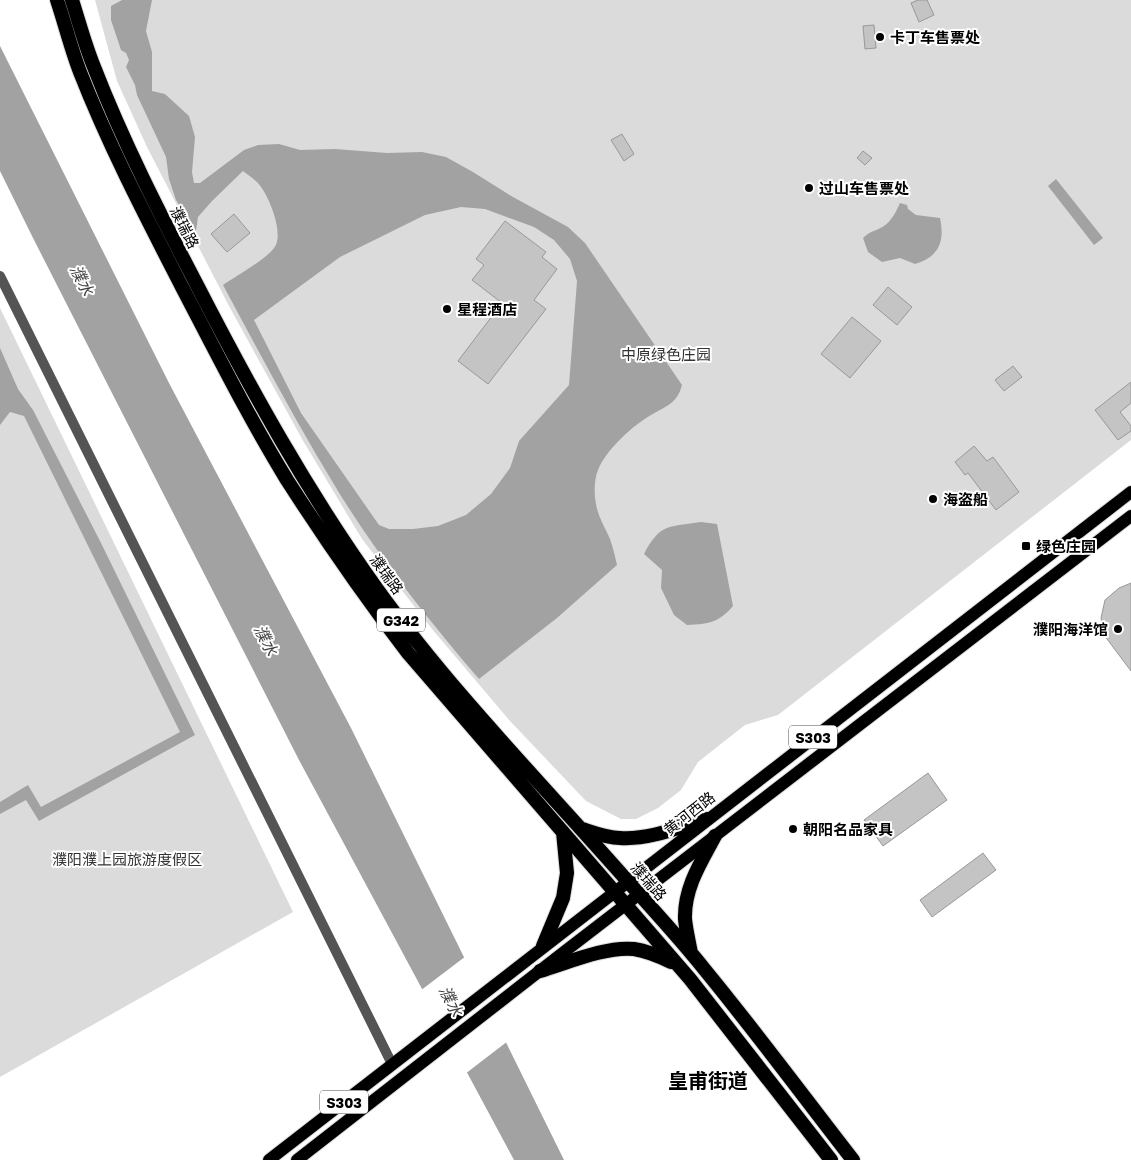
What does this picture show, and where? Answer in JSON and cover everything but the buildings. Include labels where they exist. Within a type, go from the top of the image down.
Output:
[{"type":"highway","name":"濮瑞路","points":[[57,0],[80,71],[117,157],[217,355],[286,478],[366,598],[408,653],[678,965],[831,1160]]},
{"type":"highway","name":"濮瑞路","points":[[72,0],[93,66],[122,135],[230,349],[298,471],[378,590],[419,645],[460,693],[691,954],[853,1160]]},
{"type":"highway","points":[[582,829],[598,835],[620,838],[641,837],[707,819]]},
{"type":"highway","points":[[543,946],[563,898],[567,873],[563,832]]},
{"type":"highway","points":[[691,954],[685,919],[687,896],[694,875],[715,836]]},
{"type":"highway","points":[[540,971],[596,954],[613,950],[633,949],[656,954],[678,965]]},
{"type":"main road","name":"黄河西路","points":[[269,1160],[1131,492]]},
{"type":"main road","name":"S303","points":[[297,1160],[626,904],[1131,516]]},
{"type":"street","points":[[0,276],[392,1064]]},
{"type":"green space","name":"中原绿色庄园","points":[[95,0],[1131,0],[1131,440],[778,715],[745,725],[698,762],[681,790],[658,808],[636,819],[621,819],[586,801],[510,721],[432,629],[362,539],[302,439],[229,306],[147,147],[117,81]]},
{"type":"green space","name":"濮阳濮上园旅游度假区","points":[[0,308],[293,912],[0,1077]]},
{"type":"water","points":[[122,0],[152,0],[146,31],[152,52],[152,91],[165,94],[189,116],[195,137],[192,172],[194,183],[200,183],[244,150],[258,145],[279,144],[300,150],[335,149],[387,153],[422,152],[446,157],[568,227],[585,243],[682,385],[677,396],[670,404],[644,420],[620,439],[602,462],[597,474],[595,500],[600,518],[610,539],[617,565],[557,618],[479,679],[405,588],[353,515],[293,415],[223,285],[270,253],[277,242],[277,225],[267,196],[258,183],[243,171],[198,217],[196,231],[176,200],[169,179],[166,157],[126,67],[129,60],[126,53],[121,50],[111,20],[111,6]],"holes":[[[461,207],[485,209],[534,227],[554,240],[570,259],[577,281],[569,385],[519,441],[510,468],[491,494],[466,515],[438,526],[389,529],[379,525],[301,413],[254,320],[340,257],[425,215]]]},
{"type":"water","name":"濮水","points":[[0,46],[169,383],[351,728],[564,1160],[514,1160],[299,760],[33,238],[0,171]]},
{"type":"water","points":[[1056,179],[1103,238],[1094,245],[1048,186]]},
{"type":"water","points":[[900,203],[907,205],[908,209],[916,215],[940,218],[941,241],[935,253],[915,264],[900,258],[882,262],[868,252],[863,238],[887,224],[894,216]]},
{"type":"water","points":[[0,348],[18,389],[33,410],[101,543],[195,735],[39,821],[26,800],[0,814],[0,802],[28,785],[41,807],[180,732],[24,416],[10,412],[0,425]]},
{"type":"water","points":[[701,522],[717,524],[733,606],[718,619],[701,624],[687,625],[674,615],[661,588],[662,570],[644,554],[655,537],[666,528]]},
{"type":"pier","points":[[466,956],[508,1041],[465,1074],[420,991]]},
{"type":"place","name":"卡丁车售票处","points":[[880,37]]},
{"type":"place","name":"过山车售票处","points":[[809,188]]},
{"type":"place","name":"星程酒店","points":[[447,309]]},
{"type":"place","name":"海盗船","points":[[933,499]]},
{"type":"place","name":"绿色庄园","points":[[1026,546]]},
{"type":"place","name":"濮阳海洋馆","points":[[1118,629]]},
{"type":"place","name":"朝阳名品家具","points":[[793,829]]},
{"type":"district","name":"皇甫街道","points":[[708,1080]]}]
